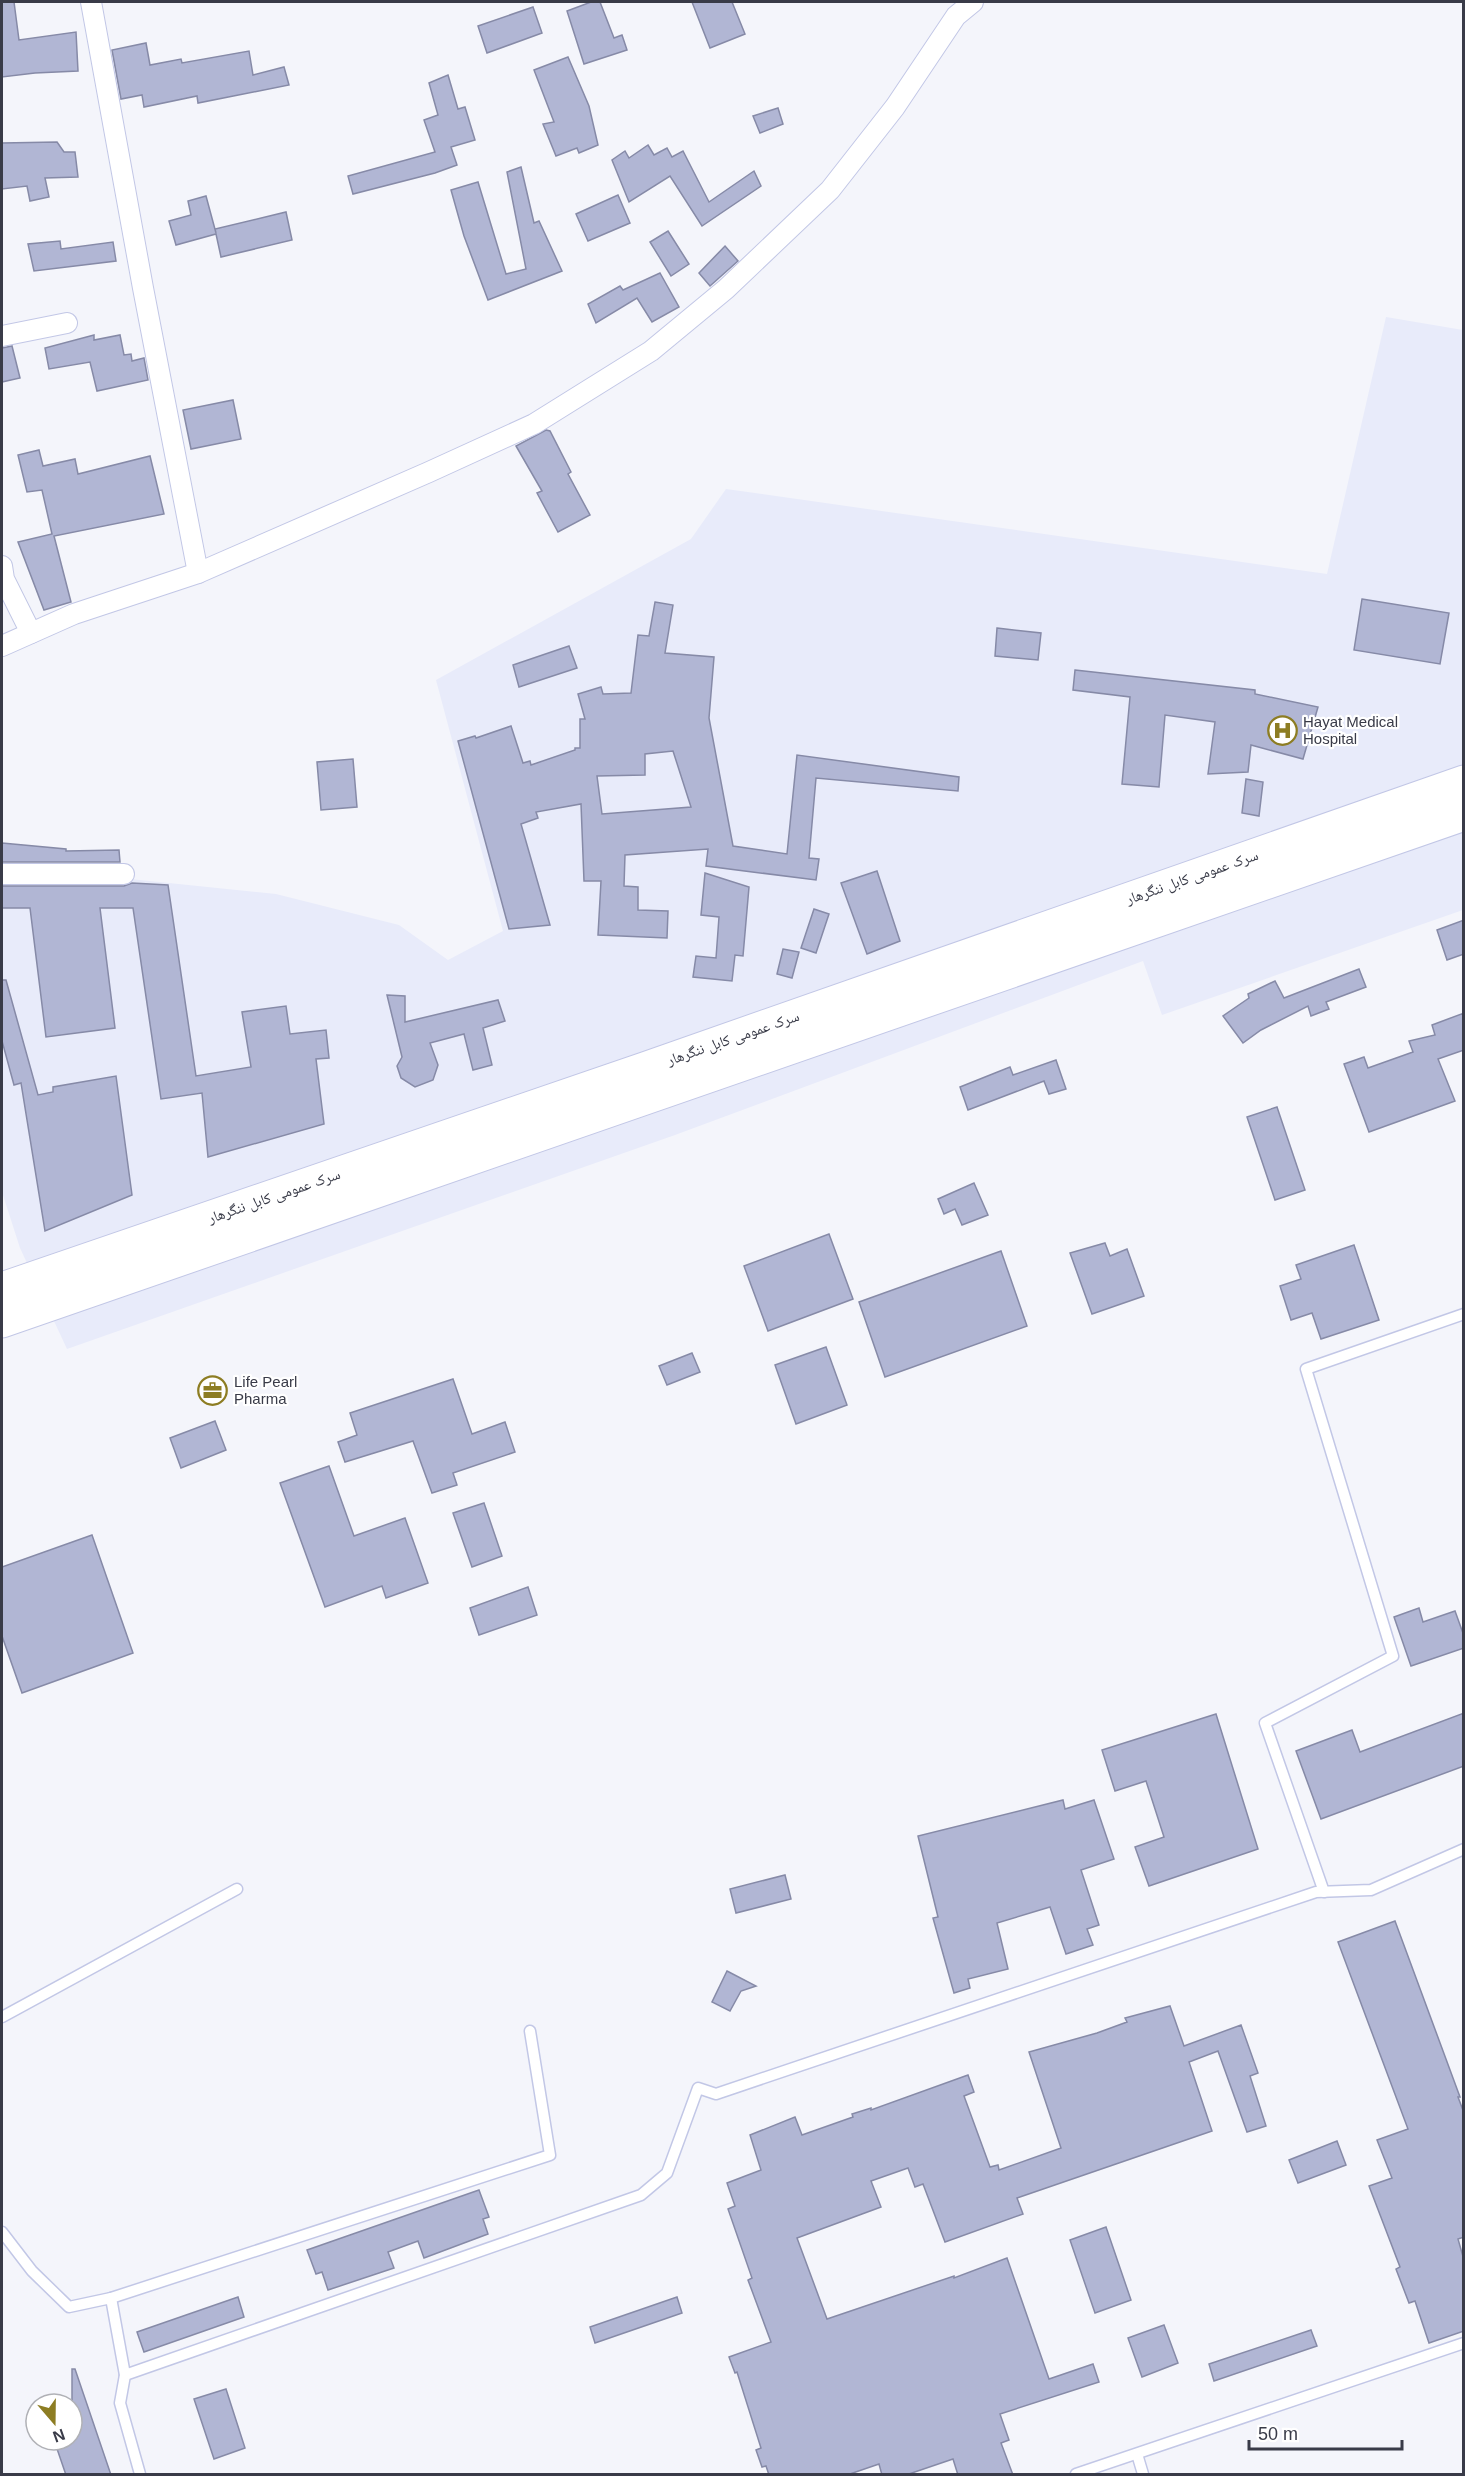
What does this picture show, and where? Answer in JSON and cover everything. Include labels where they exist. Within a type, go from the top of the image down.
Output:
[{"type":"highway","name":"سرک عمومی کابل ننگرهار","points":[[2,1321],[205,1235],[1174,899],[1464,782]]},
{"type":"highway","name":"سرک عمومی کابل ننگرهار","points":[[1174,899],[1464,814]]},
{"type":"highway","name":"سرک عمومی کابل ننگرهار","points":[[2,1289],[205,1235]]},
{"type":"street","points":[[91,2],[198,573]]},
{"type":"street","points":[[2,646],[74,614],[198,573],[534,424],[651,351],[726,289],[830,190],[895,107],[956,16],[973,2]]},
{"type":"street","points":[[2,336],[67,322]]},
{"type":"street","points":[[2,566],[4,579],[31,633]]},
{"type":"street","points":[[2,874],[124,874]]},
{"type":"lane","points":[[1324,1892],[1265,1723],[1393,1656],[1305,1369],[1464,1314]]},
{"type":"lane","points":[[125,2375],[641,2195],[667,2173],[698,2088],[716,2094],[1305,1896],[1324,1892],[1371,1890],[1464,1850]]},
{"type":"lane","points":[[2,2017],[237,1889]]},
{"type":"lane","points":[[2,2232],[32,2271],[69,2307],[111,2298],[550,2155],[530,2031]]},
{"type":"lane","points":[[111,2298],[125,2375],[120,2403],[140,2475]]},
{"type":"lane","points":[[1076,2475],[1464,2343]]},
{"type":"lane","points":[[1137,2454],[1143,2475]]},
{"type":"shaded area","points":[[1386,317],[1463,330],[1463,910],[1162,1015],[1143,961],[675,1135],[67,1349],[20,1248],[2,1192],[2,878],[130,879],[276,894],[399,925],[448,960],[503,931],[436,680],[691,539],[726,489],[1327,574]]},
{"type":"building","points":[[2,2],[14,2],[19,40],[76,32],[78,71],[2,77]]},
{"type":"building","points":[[591,2],[600,2],[614,38],[622,35],[627,50],[584,64],[567,11]]},
{"type":"building","points":[[692,2],[732,2],[745,34],[710,48]]},
{"type":"building","points":[[533,7],[542,33],[487,53],[478,26]]},
{"type":"building","points":[[146,43],[150,65],[181,59],[182,63],[249,51],[253,75],[284,67],[289,85],[198,103],[197,96],[144,107],[142,95],[121,99],[112,50]]},
{"type":"building","points":[[568,57],[589,106],[598,145],[579,153],[577,148],[556,156],[543,124],[554,122],[534,70]]},
{"type":"building","points":[[448,75],[458,109],[465,107],[475,140],[451,147],[457,165],[353,194],[348,176],[435,152],[424,120],[438,115],[429,83]]},
{"type":"building","points":[[778,108],[783,124],[760,133],[753,116]]},
{"type":"building","points":[[57,142],[64,152],[75,152],[78,177],[45,178],[49,197],[30,201],[27,186],[2,189],[2,143]]},
{"type":"building","points":[[648,145],[654,155],[667,148],[672,157],[683,151],[709,202],[754,171],[761,186],[702,226],[670,176],[629,202],[612,160],[625,151],[629,158]]},
{"type":"building","points":[[521,167],[534,223],[539,221],[562,271],[488,300],[464,236],[451,190],[478,182],[506,274],[526,269],[507,172]]},
{"type":"building","points":[[618,195],[630,223],[588,241],[576,214]]},
{"type":"building","points":[[206,196],[216,233],[215,229],[286,212],[292,240],[221,257],[216,234],[176,245],[169,221],[191,215],[188,201]]},
{"type":"building","points":[[668,231],[689,264],[671,276],[650,242]]},
{"type":"building","points":[[60,241],[61,249],[113,242],[116,261],[34,271],[28,244]]},
{"type":"building","points":[[725,246],[738,261],[710,286],[699,273]]},
{"type":"building","points":[[660,273],[679,307],[652,322],[637,298],[596,323],[588,304],[620,286],[623,290]]},
{"type":"building","points":[[94,335],[94,340],[120,335],[124,355],[131,354],[132,361],[144,358],[148,380],[97,391],[90,362],[49,369],[45,348]]},
{"type":"building","points":[[12,346],[20,378],[2,382],[2,348]]},
{"type":"building","points":[[233,400],[241,439],[191,449],[183,410]]},
{"type":"building","points":[[546,430],[550,431],[571,472],[568,474],[590,515],[558,532],[537,493],[542,491],[516,446]]},
{"type":"building","points":[[39,450],[43,466],[75,459],[78,474],[150,456],[164,514],[54,536],[71,602],[44,610],[18,542],[52,534],[42,490],[27,492],[18,455]]},
{"type":"building","points":[[1362,599],[1449,613],[1440,664],[1354,650]]},
{"type":"building","points":[[655,602],[673,605],[665,653],[714,657],[709,718],[733,846],[787,854],[797,755],[959,777],[958,791],[816,778],[809,858],[819,859],[816,880],[706,866],[708,849],[625,855],[624,886],[638,887],[638,910],[668,911],[667,938],[598,935],[601,881],[584,881],[581,804],[536,812],[538,818],[521,824],[550,925],[509,929],[458,741],[475,736],[476,738],[511,726],[523,763],[530,761],[531,765],[580,748],[580,719],[585,719],[578,694],[601,687],[603,694],[631,693],[638,635],[649,636]],"holes":[[[673,751],[691,807],[602,814],[597,776],[645,775],[645,754]]]},
{"type":"building","points":[[997,628],[1041,633],[1038,660],[995,656]]},
{"type":"building","points":[[569,646],[577,668],[519,687],[513,665]]},
{"type":"building","points":[[1075,670],[1255,690],[1255,694],[1318,707],[1303,759],[1251,745],[1248,772],[1208,774],[1215,722],[1165,715],[1159,787],[1122,784],[1130,697],[1073,690]]},
{"type":"building","points":[[353,759],[357,807],[321,810],[317,762]]},
{"type":"building","points":[[1246,779],[1263,782],[1259,816],[1242,813]]},
{"type":"building","points":[[2,843],[66,849],[66,851],[119,850],[120,862],[2,862]]},
{"type":"building","points":[[877,871],[900,941],[867,954],[841,883]]},
{"type":"building","points":[[705,873],[749,887],[743,956],[735,955],[732,981],[693,977],[696,956],[716,958],[719,917],[701,915]]},
{"type":"building","points":[[132,883],[168,885],[196,1076],[251,1067],[242,1012],[286,1006],[290,1034],[326,1030],[329,1058],[316,1059],[324,1124],[208,1157],[202,1093],[161,1099],[133,908],[100,908],[115,1028],[46,1037],[30,908],[2,908],[2,886],[124,886]]},
{"type":"building","points":[[814,909],[829,914],[816,953],[801,948]]},
{"type":"building","points":[[1464,920],[1464,954],[1447,960],[1437,930]]},
{"type":"building","points":[[783,949],[799,952],[792,978],[777,974]]},
{"type":"building","points":[[1359,969],[1366,987],[1326,1002],[1329,1009],[1311,1016],[1308,1006],[1261,1030],[1243,1043],[1223,1016],[1249,998],[1248,994],[1275,981],[1284,998]]},
{"type":"building","points":[[2,980],[6,980],[38,1095],[53,1092],[53,1087],[116,1076],[132,1195],[45,1231],[21,1083],[14,1085],[2,1041]]},
{"type":"building","points":[[387,995],[405,996],[405,1022],[498,1000],[505,1021],[483,1028],[492,1065],[473,1070],[464,1034],[430,1043],[438,1065],[433,1080],[415,1087],[401,1078],[397,1066],[402,1057]]},
{"type":"building","points":[[1464,1013],[1464,1050],[1438,1059],[1455,1101],[1369,1132],[1344,1064],[1364,1057],[1368,1068],[1413,1052],[1409,1041],[1435,1035],[1432,1025]]},
{"type":"building","points":[[1056,1060],[1066,1089],[1049,1094],[1044,1081],[968,1110],[960,1087],[1010,1067],[1013,1075]]},
{"type":"building","points":[[1277,1107],[1305,1190],[1275,1200],[1247,1117]]},
{"type":"building","points":[[974,1183],[988,1215],[962,1225],[955,1209],[944,1214],[938,1199]]},
{"type":"building","points":[[829,1234],[853,1299],[768,1331],[744,1266]]},
{"type":"building","points":[[1105,1243],[1110,1256],[1127,1249],[1144,1296],[1092,1314],[1070,1253]]},
{"type":"building","points":[[1354,1245],[1379,1320],[1321,1339],[1312,1313],[1291,1320],[1280,1286],[1301,1279],[1296,1265]]},
{"type":"building","points":[[1001,1251],[1027,1326],[885,1377],[859,1302]]},
{"type":"building","points":[[826,1347],[847,1405],[796,1424],[775,1365]]},
{"type":"building","points":[[692,1353],[700,1372],[667,1385],[659,1366]]},
{"type":"building","points":[[453,1379],[472,1434],[505,1422],[515,1452],[453,1473],[457,1485],[432,1493],[413,1441],[345,1462],[338,1442],[357,1435],[350,1413]]},
{"type":"building","points":[[215,1421],[226,1450],[181,1468],[170,1438]]},
{"type":"building","points":[[329,1466],[354,1536],[405,1518],[428,1583],[386,1598],[382,1586],[325,1607],[280,1483]]},
{"type":"building","points":[[484,1503],[502,1556],[472,1567],[453,1513]]},
{"type":"building","points":[[92,1535],[133,1653],[22,1693],[2,1636],[2,1567]]},
{"type":"building","points":[[528,1587],[537,1615],[479,1635],[470,1608]]},
{"type":"building","points":[[1419,1608],[1423,1622],[1455,1611],[1464,1636],[1464,1648],[1411,1666],[1394,1617]]},
{"type":"building","points":[[1464,1713],[1464,1766],[1321,1819],[1296,1751],[1352,1730],[1360,1752]]},
{"type":"building","points":[[1216,1714],[1258,1849],[1149,1886],[1135,1847],[1164,1837],[1146,1781],[1115,1791],[1102,1750]]},
{"type":"building","points":[[1063,1800],[1065,1809],[1094,1800],[1114,1859],[1081,1870],[1099,1925],[1087,1929],[1093,1945],[1066,1954],[1050,1907],[997,1923],[1008,1969],[968,1979],[970,1988],[954,1993],[933,1918],[938,1917],[918,1836]]},
{"type":"building","points":[[785,1875],[791,1899],[736,1913],[730,1889]]},
{"type":"building","points":[[1395,1921],[1464,2113],[1464,2237],[1458,2239],[1464,2260],[1464,2331],[1429,2343],[1415,2301],[1409,2303],[1396,2269],[1400,2267],[1369,2186],[1392,2178],[1377,2140],[1408,2129],[1338,1942]]},
{"type":"building","points":[[727,1971],[756,1986],[741,1991],[730,2011],[712,2002]]},
{"type":"building","points":[[1170,2006],[1184,2046],[1241,2025],[1258,2073],[1250,2076],[1266,2126],[1247,2132],[1218,2051],[1189,2062],[1212,2131],[1017,2198],[1023,2214],[945,2242],[923,2184],[915,2187],[908,2168],[871,2181],[881,2207],[797,2238],[827,2319],[954,2276],[954,2278],[1007,2258],[1049,2379],[1093,2364],[1099,2382],[1000,2414],[1009,2440],[1001,2443],[1013,2475],[958,2475],[953,2459],[906,2475],[882,2475],[879,2464],[847,2475],[769,2475],[766,2466],[762,2467],[756,2450],[761,2448],[737,2372],[735,2373],[729,2357],[771,2342],[748,2280],[752,2278],[728,2209],[735,2206],[727,2183],[761,2170],[750,2135],[795,2117],[802,2135],[853,2117],[852,2114],[871,2108],[871,2110],[968,2075],[974,2092],[964,2096],[990,2167],[998,2165],[999,2170],[1061,2148],[1029,2052],[1097,2033],[1127,2022],[1125,2018]]},
{"type":"building","points":[[1337,2141],[1346,2165],[1298,2183],[1289,2160]]},
{"type":"building","points":[[479,2190],[489,2217],[483,2219],[488,2234],[424,2258],[418,2241],[388,2252],[394,2268],[328,2290],[322,2272],[316,2274],[307,2250]]},
{"type":"building","points":[[1106,2227],[1131,2300],[1095,2313],[1070,2240]]},
{"type":"building","points":[[238,2297],[244,2317],[144,2352],[137,2332]]},
{"type":"building","points":[[677,2297],[682,2313],[595,2343],[590,2327]]},
{"type":"building","points":[[1164,2325],[1178,2363],[1142,2377],[1128,2338]]},
{"type":"building","points":[[1311,2330],[1317,2346],[1214,2381],[1209,2364]]},
{"type":"building","points":[[72,2369],[75,2369],[83,2392],[72,2392]]},
{"type":"building","points":[[226,2389],[245,2448],[214,2459],[194,2399]]},
{"type":"building","points":[[84,2396],[111,2475],[66,2475],[58,2452],[84,2452]]},
{"type":"place","name":"Hayat Medical Hospital","points":[[1282,731]]},
{"type":"place","name":"Life Pearl Pharma","points":[[213,1391]]}]
